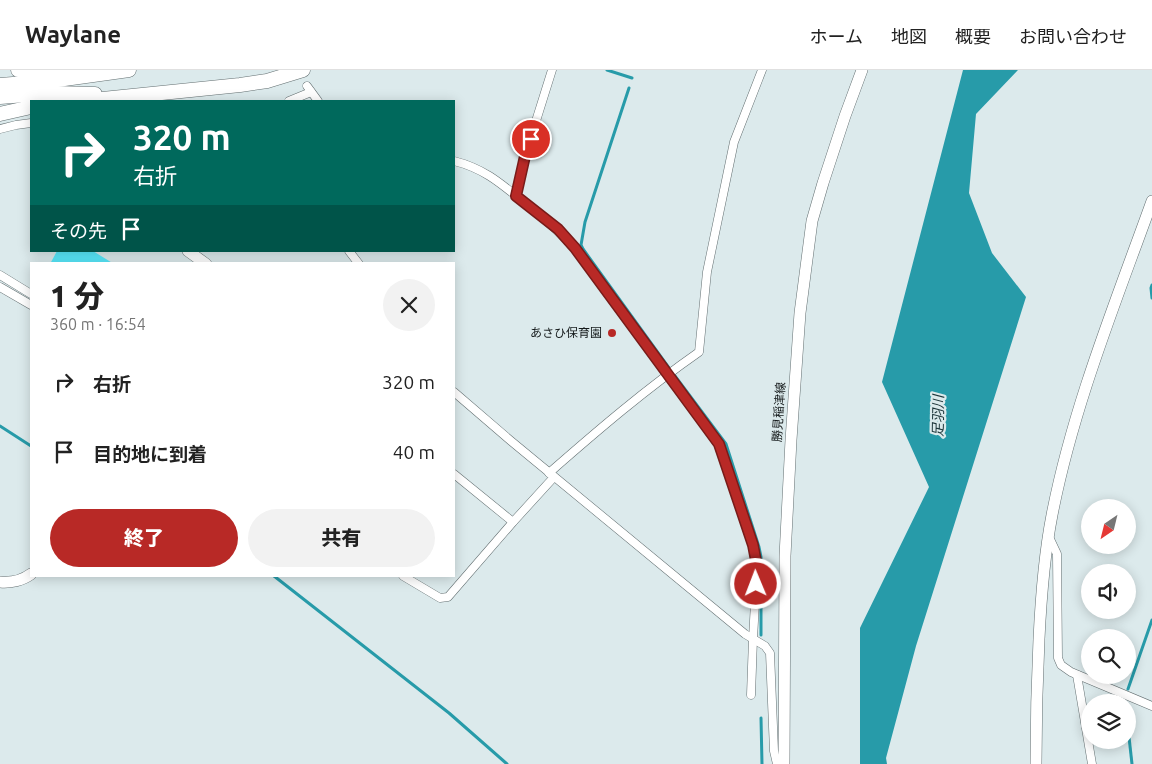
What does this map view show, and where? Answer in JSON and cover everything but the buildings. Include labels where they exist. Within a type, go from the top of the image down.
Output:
[{"type":"highway","points":[[18,70],[96,70]]},
{"type":"highway","points":[[0,86],[129,70]]},
{"type":"highway","points":[[214,88],[253,78],[274,70]]},
{"type":"highway","points":[[91,100],[267,81],[304,70]]},
{"type":"highway","points":[[0,97],[52,92],[133,95]]},
{"type":"highway","points":[[0,114],[30,107]]},
{"type":"main road","name":"勝見稲津線","points":[[784,764],[785,556],[800,312],[812,221],[831,158],[862,70]]},
{"type":"main road","points":[[1036,764],[1036,705],[1041,591],[1048,536],[1058,486],[1071,435],[1091,371],[1152,201]]},
{"type":"main road","points":[[189,252],[203,262]]},
{"type":"main road","points":[[0,582],[7,583],[30,576]]},
{"type":"street","points":[[516,196],[525,156],[552,70]]},
{"type":"street","points":[[405,577],[440,598],[448,597],[551,475],[608,421],[670,372],[699,352],[707,272],[734,142],[762,70]]},
{"type":"street","points":[[291,100],[309,89],[317,100]]},
{"type":"street","points":[[0,129],[30,123]]},
{"type":"street","points":[[455,161],[471,165],[497,180],[558,229],[575,248],[670,372],[719,444],[753,545],[757,566],[751,695]]},
{"type":"street","points":[[350,252],[357,262]]},
{"type":"street","points":[[0,275],[30,293]]},
{"type":"street","points":[[0,287],[30,305]]},
{"type":"street","points":[[455,393],[551,475],[738,628],[765,646],[770,653],[774,751],[777,764]]},
{"type":"street","points":[[455,475],[513,522]]},
{"type":"street","points":[[1048,536],[1057,554],[1058,658],[1061,665],[1077,675],[1152,706]]},
{"type":"street","points":[[1077,675],[1092,764]]},
{"type":"water","name":"足羽川","points":[[963,70],[1018,70],[976,114],[969,193],[992,253],[1026,297],[916,646],[886,758],[887,764],[860,764],[860,628],[929,487],[882,382]]},
{"type":"waterway","points":[[607,70],[632,78]]},
{"type":"waterway","points":[[629,88],[585,222],[581,245],[726,444],[761,557],[761,635]]},
{"type":"waterway","points":[[1152,285],[1152,298]]},
{"type":"waterway","points":[[0,426],[30,445]]},
{"type":"waterway","points":[[275,577],[449,713],[507,764]]},
{"type":"waterway","points":[[1128,689],[1152,620]]},
{"type":"waterway","points":[[761,718],[762,764]]},
{"type":"waterway","points":[[1130,749],[1132,764]]},
{"type":"place","name":"あさひ保育園","points":[[612,333]]},
{"type":"route","points":[[531,139],[516,196],[558,229],[575,248],[719,444],[753,545],[757,566],[756,584]]}]
